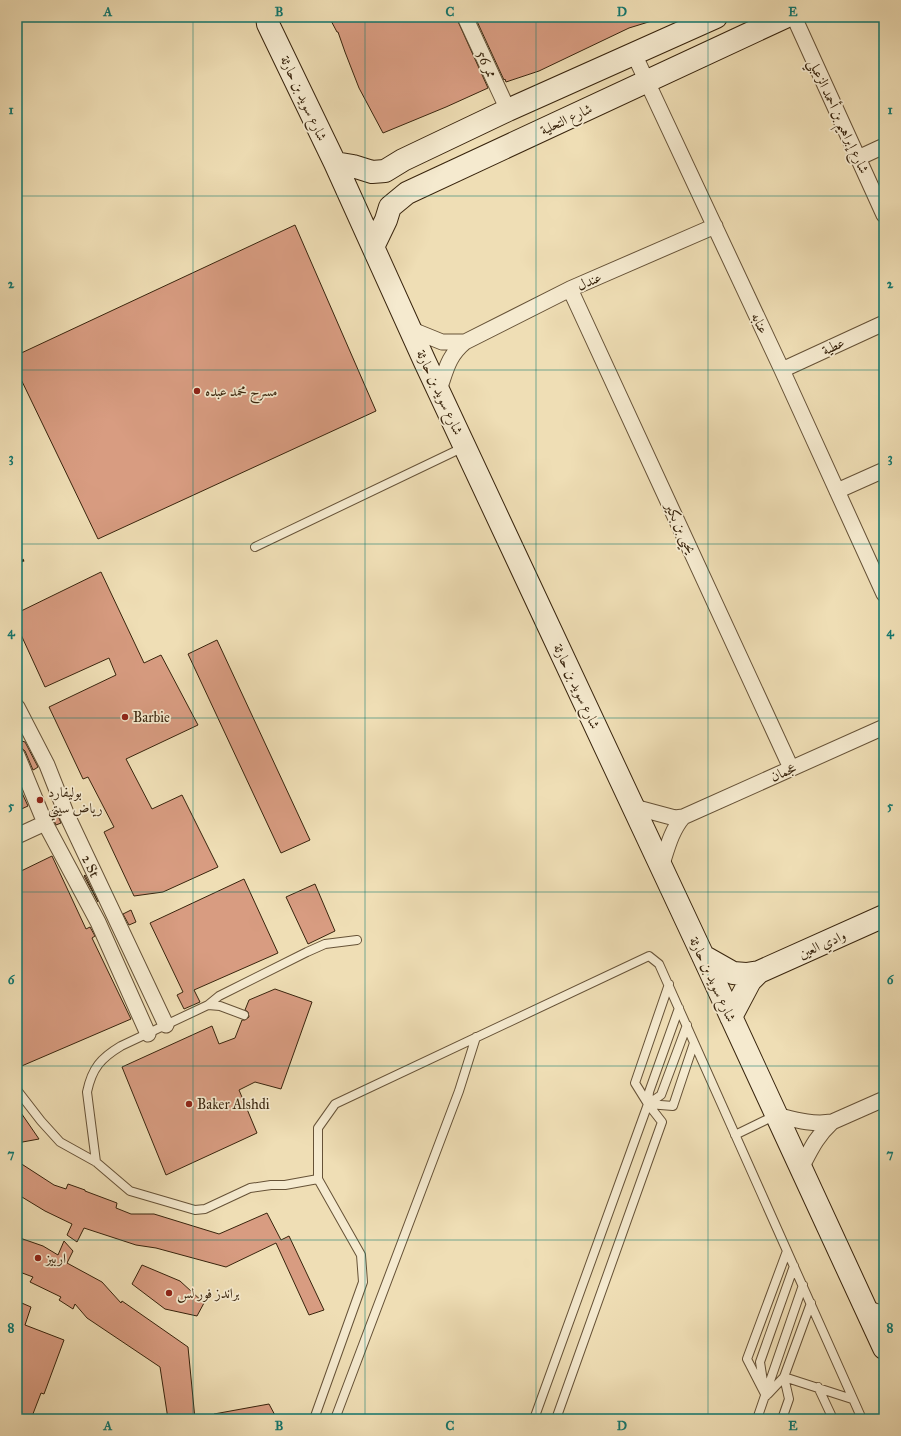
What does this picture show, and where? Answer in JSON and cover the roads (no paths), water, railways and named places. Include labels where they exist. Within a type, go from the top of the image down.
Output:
[{"type":"street","name":"ممر 56","points":[[465,17],[508,110]]},
{"type":"street","points":[[335,163],[353,166],[372,172],[385,171],[403,160],[508,110],[716,17]]},
{"type":"street","name":"شارع التحلية","points":[[373,247],[386,220],[390,207],[407,193],[785,17]]},
{"type":"street","name":"شارع إبراهيم بن أحمد الزعبلي","points":[[794,17],[884,215]]},
{"type":"street","name":"شارع سويد بن حارثة","points":[[266,19],[335,163],[410,329],[634,807],[776,1115],[801,1168],[875,1311],[884,1348]]},
{"type":"street","name":"عنابه","points":[[634,54],[882,585]]},
{"type":"street","points":[[858,158],[884,146]]},
{"type":"street","name":"عندل","points":[[439,390],[451,358],[456,350],[465,342],[570,289],[715,226]]},
{"type":"street","name":"يحيى بن بكير","points":[[570,289],[792,768]]},
{"type":"street","name":"عطية","points":[[782,370],[884,323]]},
{"type":"street","name":"عندل","points":[[410,329],[442,342],[465,342]]},
{"type":"street","points":[[837,491],[884,470]]},
{"type":"street","name":"2 St","points":[[17,707],[48,765],[56,788],[78,839],[166,1025]]},
{"type":"street","name":"عجمان","points":[[683,817],[884,727]]},
{"type":"street","name":"2 St","points":[[17,754],[45,822],[101,929],[148,1034]]},
{"type":"street","points":[[35,797],[56,788]]},
{"type":"street","points":[[634,807],[676,818],[683,817]]},
{"type":"street","points":[[661,867],[676,825],[683,817]]},
{"type":"street","points":[[17,836],[45,822]]},
{"type":"street","points":[[59,849],[78,839]]},
{"type":"street","name":"وادي العين","points":[[703,956],[733,974],[759,972],[884,916]]},
{"type":"street","points":[[101,929],[117,922]]},
{"type":"street","name":"وادي العين","points":[[730,1017],[747,985],[759,972]]},
{"type":"street","points":[[776,1115],[804,1123],[820,1124],[832,1122],[884,1099]]},
{"type":"street","points":[[801,1168],[821,1132],[832,1122]]},
{"type":"lane","points":[[255,547],[465,447]]},
{"type":"lane","points":[[96,1162],[87,1092],[97,1066],[108,1054],[121,1046],[208,1005],[219,996],[307,952],[325,944],[357,940]]},
{"type":"lane","points":[[314,1419],[364,1282],[361,1255],[318,1179],[318,1128],[336,1104],[649,956],[659,964],[862,1419]]},
{"type":"lane","points":[[556,1419],[662,1122],[648,1104],[635,1083],[668,984]]},
{"type":"lane","points":[[208,1005],[220,1006],[244,1015]]},
{"type":"lane","points":[[534,1419],[648,1104],[649,1092],[679,1008]]},
{"type":"lane","points":[[648,1104],[661,1095],[687,1026]]},
{"type":"lane","points":[[335,1419],[459,1091],[476,1037]]},
{"type":"lane","points":[[648,1104],[673,1106],[694,1043]]},
{"type":"lane","points":[[17,1090],[41,1121],[60,1142],[96,1162],[130,1191],[195,1210],[205,1209],[250,1188],[285,1185],[318,1179]]},
{"type":"lane","points":[[735,1135],[776,1115]]},
{"type":"lane","points":[[766,1396],[747,1358],[787,1251]]},
{"type":"lane","points":[[766,1396],[760,1362],[794,1266]]},
{"type":"lane","points":[[757,1419],[803,1285]]},
{"type":"lane","points":[[766,1396],[784,1377],[811,1303]]},
{"type":"lane","points":[[784,1377],[852,1398]]},
{"type":"lane","points":[[782,1419],[790,1399],[784,1377]]},
{"type":"lane","points":[[818,1387],[833,1419]]},
{"type":"place","name":"مسرح محمد عبده","points":[[197,391]]},
{"type":"place","name":"Barbie","points":[[125,717]]},
{"type":"place","name":"بوليفارد رياض سيتي","points":[[40,800]]},
{"type":"place","name":"Baker Alshdi","points":[[189,1104]]},
{"type":"place","name":"اربيز","points":[[38,1258]]},
{"type":"place","name":"براندز فور لس","points":[[169,1293]]}]
